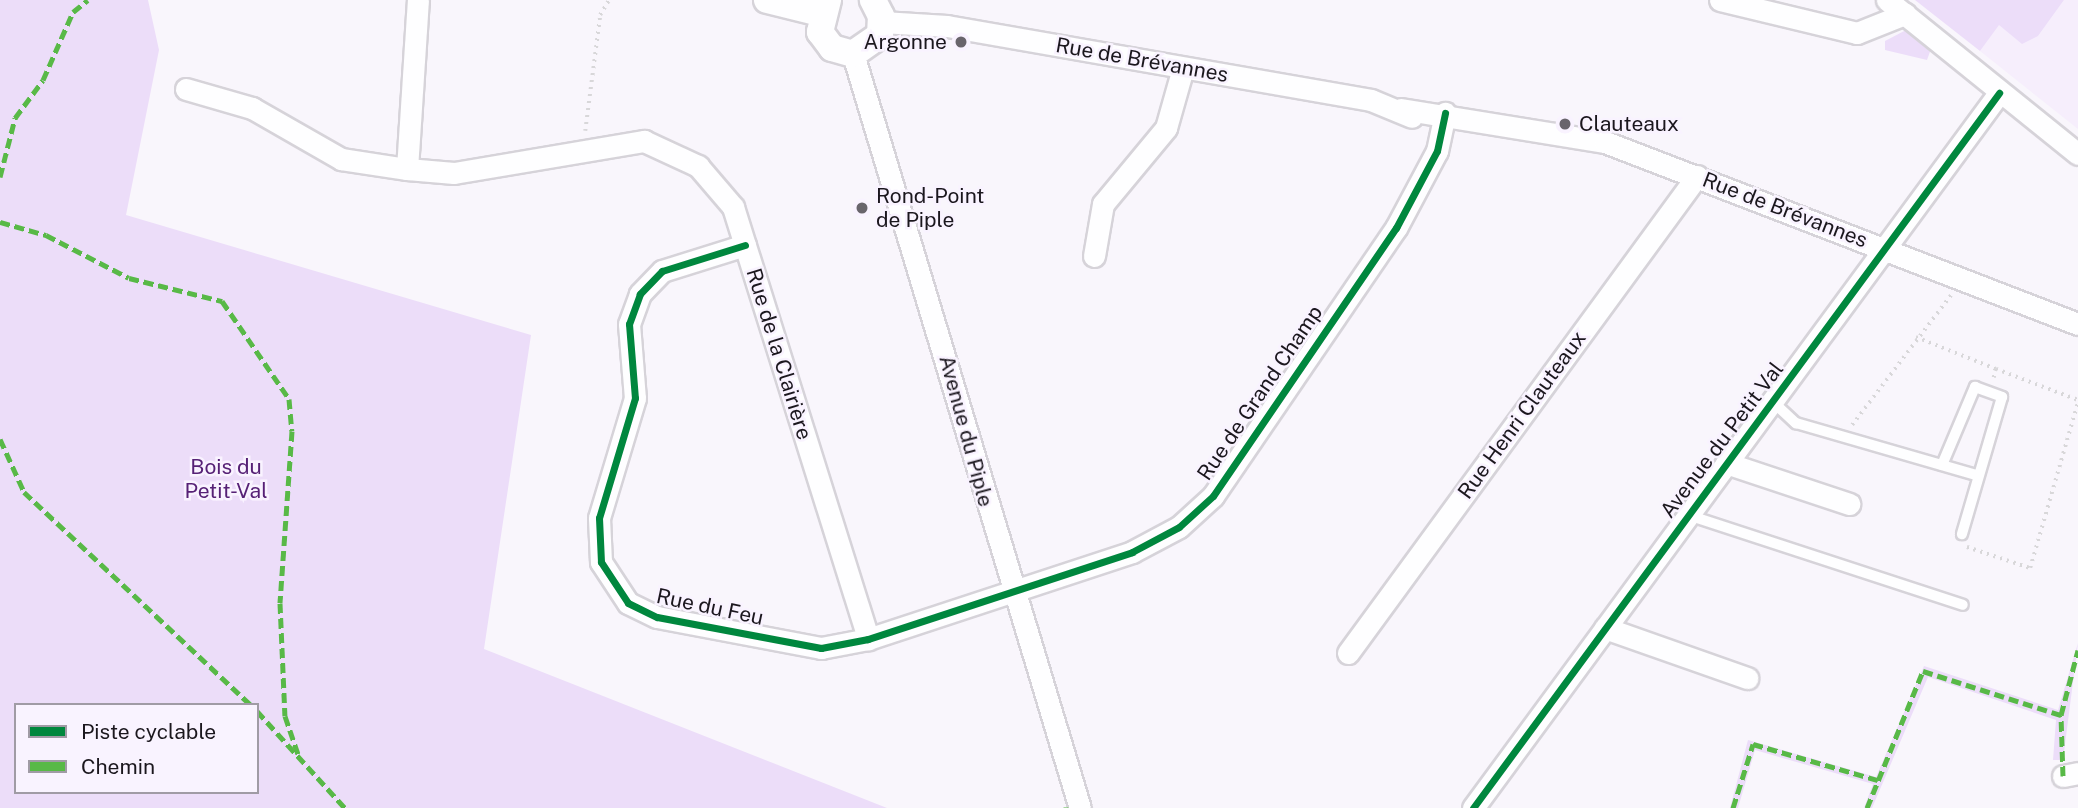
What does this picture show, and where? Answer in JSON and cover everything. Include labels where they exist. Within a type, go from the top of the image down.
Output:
[{"type":"street","points":[[407,169],[418,0]]},
{"type":"street","points":[[767,0],[824,7],[825,41],[853,54],[875,42],[877,6]]},
{"type":"street","points":[[1720,0],[1857,33],[1905,14]]},
{"type":"street","points":[[1887,0],[2078,154]]},
{"type":"street","name":"Rue de Brévannes","points":[[877,6],[947,26],[1445,119],[1485,121],[1605,142],[2078,324]]},
{"type":"street","name":"Avenue du Piple","points":[[853,54],[1011,592],[1080,808]]},
{"type":"street","points":[[1094,257],[1103,204],[1166,128],[1183,68]]},
{"type":"street","name":"Rue de la Clairière","points":[[186,89],[252,108],[341,159],[407,169],[454,173],[645,141],[698,166],[733,207],[868,639]]},
{"type":"street","name":"Avenue du Petit Val","points":[[1473,808],[1999,93]]},
{"type":"street","name":"Rue de Grand Champ","points":[[1011,592],[1132,552],[1179,527],[1213,496],[1396,228],[1445,119]]},
{"type":"street","name":"Rue Henri Clauteaux","points":[[1348,653],[1697,176]]},
{"type":"street","name":"Rue du Feu","points":[[745,245],[662,271],[640,294],[629,324],[635,398],[599,518],[601,562],[628,603],[657,617],[821,648],[868,639],[1011,592]]},
{"type":"street","points":[[1727,463],[1849,504]]},
{"type":"street","points":[[1605,628],[1747,678]]},
{"type":"lane","points":[[1942,465],[1975,387],[2002,397],[1976,475],[1962,534]]},
{"type":"lane","points":[[1772,401],[1796,423],[1976,475]]},
{"type":"lane","points":[[1688,515],[1963,605]]},
{"type":"path","points":[[583,151],[600,15],[609,0]]},
{"type":"path","points":[[1845,437],[1916,337],[1963,279]]},
{"type":"path","points":[[1916,337],[2078,401],[2030,568],[1959,545],[1962,534]]},
{"type":"path","points":[[1990,392],[1996,369]]},
{"type":"shaded area","points":[[2064,0],[2078,0],[2078,129],[1980,51],[1999,24],[2038,36]]},
{"type":"green space","name":"Bois du Petit-Val","points":[[0,0],[148,0],[159,50],[126,215],[531,335],[484,649],[887,808],[0,808]]},
{"type":"green space","points":[[1915,0],[2064,0],[2038,36],[2022,44],[1999,25],[1980,51]]},
{"type":"green space","points":[[1908,29],[1932,46],[1927,60],[1885,50],[1885,41]]},
{"type":"green space","points":[[2078,643],[2063,760],[2053,760],[2056,720],[1928,677],[1872,808],[1864,808],[1873,784],[1755,750],[1738,808],[1730,808],[1748,740],[1876,777],[1924,666],[2058,710]]},
{"type":"marked path","points":[[0,177],[15,118],[43,80],[73,12],[88,0]]},
{"type":"marked path","points":[[0,222],[46,235],[129,278],[222,301],[289,399],[292,431],[280,603],[285,716],[298,754]]},
{"type":"marked path","points":[[0,439],[24,492],[249,703]]},
{"type":"marked path","points":[[2063,776],[2061,715],[2078,650]]},
{"type":"marked path","points":[[1867,808],[1923,671],[2061,715]]},
{"type":"marked path","points":[[259,713],[345,808]]},
{"type":"marked path","points":[[1733,808],[1753,744],[1878,780]]},
{"type":"cycle path","points":[[1473,808],[1999,93]]},
{"type":"cycle path","points":[[745,245],[662,271],[640,294],[629,324],[635,398],[599,518],[601,562],[628,603],[657,617],[821,648],[868,639],[1132,552],[1179,527],[1213,496],[1396,228],[1437,151],[1445,113]]},
{"type":"place","name":"Argonne","points":[[961,42]]},
{"type":"place","name":"Clauteaux","points":[[1565,124]]},
{"type":"place","name":"Rond-Point de Piple","points":[[862,208]]}]
